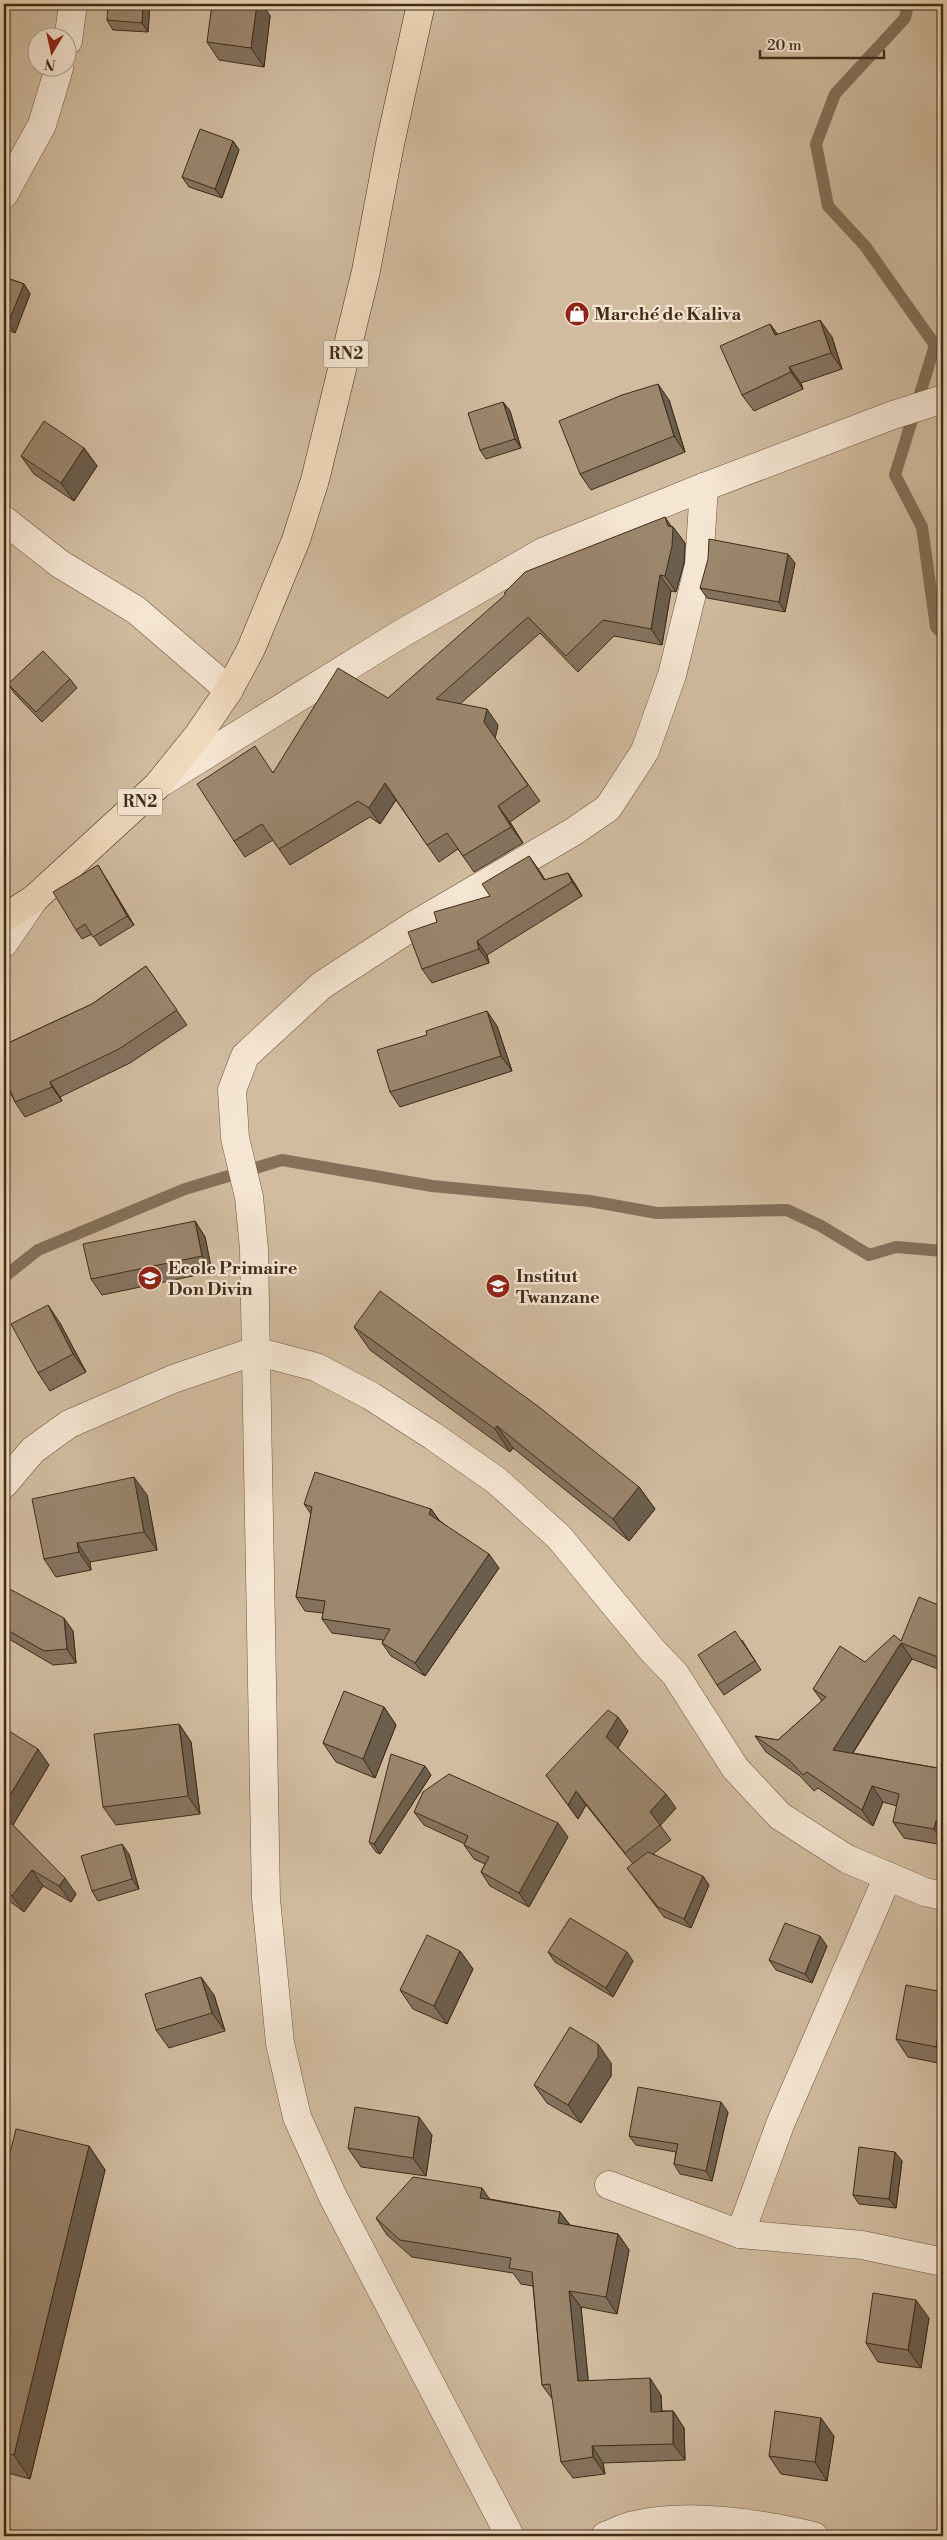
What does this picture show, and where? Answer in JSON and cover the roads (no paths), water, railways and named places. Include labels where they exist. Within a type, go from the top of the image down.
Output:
[{"type":"highway","name":"RN2","points":[[4,918],[34,899],[157,786],[199,734],[229,690],[251,649],[296,540],[315,480],[366,271],[421,4]]},
{"type":"street","points":[[70,28],[73,4]]},
{"type":"street","points":[[4,194],[42,125],[57,78]]},
{"type":"street","points":[[157,786],[399,635],[543,552],[704,487],[894,415],[943,399]]},
{"type":"street","points":[[510,2536],[333,2197],[297,2117],[280,2043],[266,1899],[254,1248],[248,1197],[235,1138],[232,1090],[245,1056],[322,985],[416,924],[573,832],[608,808],[645,752],[672,675],[699,565],[704,487]]},
{"type":"street","points":[[4,520],[60,564],[136,610],[229,690]]},
{"type":"street","points":[[4,943],[34,899]]},
{"type":"street","points":[[4,1484],[33,1450],[70,1424],[173,1378],[255,1351],[316,1367],[378,1401],[433,1436],[497,1481],[559,1537],[630,1625],[675,1674],[735,1768],[780,1816],[847,1859],[925,1892],[943,1896]]},
{"type":"street","points":[[740,2234],[781,2122],[888,1876]]},
{"type":"street","points":[[609,2185],[740,2234],[862,2245],[943,2262]]},
{"type":"street","points":[[605,2536],[633,2525],[690,2518],[789,2530],[814,2536]]},
{"type":"waterway","points":[[908,4],[905,18],[835,94],[816,144],[828,206],[865,246],[935,345],[895,475],[922,527],[936,627],[943,634]]},
{"type":"waterway","points":[[4,1277],[38,1250],[185,1189],[282,1160],[432,1186],[590,1201],[657,1213],[787,1210],[821,1226],[869,1255],[896,1247],[943,1251]]},
{"type":"place","name":"Marché de Kaliva","points":[[577,314]]},
{"type":"place","name":"Ecole Primaire Don Divin","points":[[150,1278]]},
{"type":"place","name":"Institut Twanzane","points":[[498,1286]]}]
